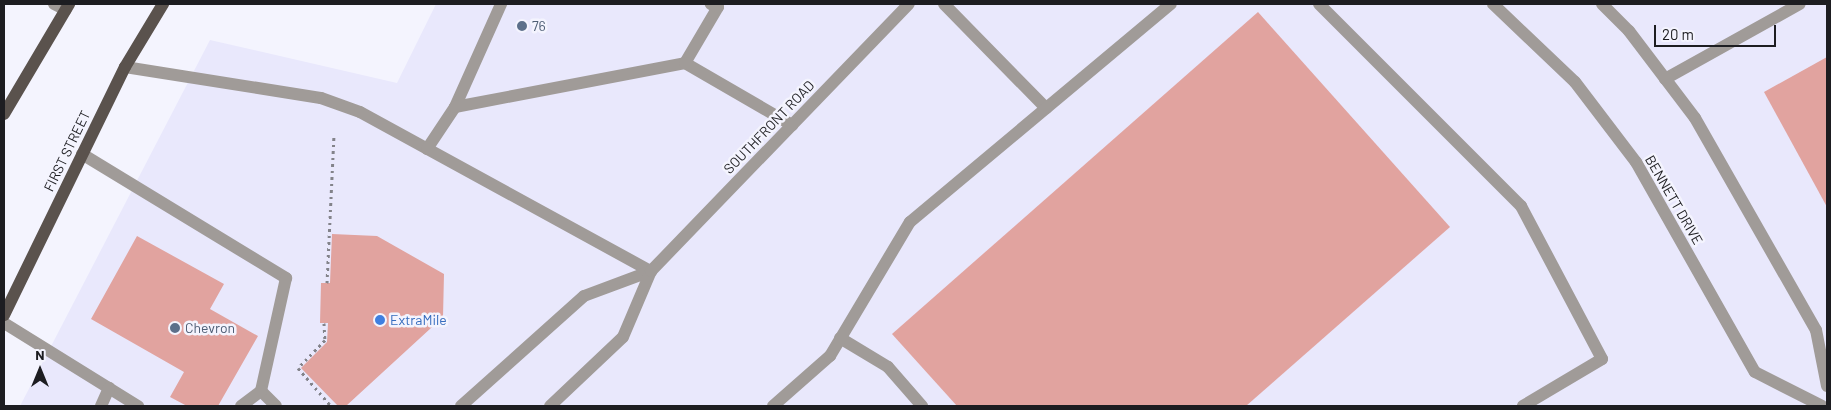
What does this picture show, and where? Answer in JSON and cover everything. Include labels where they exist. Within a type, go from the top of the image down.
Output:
[{"type":"main road","name":"FIRST STREET","points":[[4,315],[125,67],[163,4]]},
{"type":"main road","points":[[4,114],[68,7]]},
{"type":"street","points":[[54,4],[68,7]]},
{"type":"street","points":[[427,149],[456,107],[502,4]]},
{"type":"street","points":[[685,63],[718,8],[711,4]]},
{"type":"street","name":"SOUTHFRONT ROAD","points":[[550,406],[623,337],[651,271],[909,4]]},
{"type":"street","points":[[944,4],[1046,108]]},
{"type":"street","points":[[773,406],[830,356],[910,222],[1171,4]]},
{"type":"street","points":[[1319,4],[1521,206],[1602,359],[1523,406]]},
{"type":"street","name":"BENNETT DRIVE","points":[[1493,4],[1575,82],[1636,162],[1755,372],[1822,406]]},
{"type":"street","points":[[1602,4],[1629,31],[1695,118],[1816,330],[1827,386]]},
{"type":"street","points":[[1665,79],[1800,4]]},
{"type":"street","points":[[456,107],[685,63],[792,124]]},
{"type":"street","points":[[125,67],[321,98],[360,112],[651,271]]},
{"type":"street","points":[[82,154],[286,278],[261,391],[241,406]]},
{"type":"street","name":"SOUTHFRONT ROAD","points":[[461,406],[584,296],[651,271]]},
{"type":"street","points":[[4,323],[138,406]]},
{"type":"street","points":[[840,338],[888,367],[922,406]]},
{"type":"street","points":[[101,406],[109,388]]},
{"type":"street","points":[[261,391],[276,406]]},
{"type":"path","points":[[327,283],[334,136]]},
{"type":"path","points":[[324,323],[325,340],[298,368],[331,406]]},
{"type":"shaded area","points":[[436,4],[1827,4],[1827,406],[20,406],[210,40],[397,83]]},
{"type":"building","points":[[1258,12],[1450,227],[1246,406],[957,406],[892,334]]},
{"type":"building","points":[[1827,57],[1827,207],[1764,92]]},
{"type":"building","name":"ExtraMile","points":[[332,234],[377,236],[444,274],[443,317],[346,406],[338,406],[301,368],[327,342],[328,323],[320,323],[321,283],[330,283]]},
{"type":"building","name":"Chevron","points":[[137,236],[224,284],[210,309],[258,336],[218,406],[187,406],[170,397],[184,372],[91,319]]},
{"type":"place","name":"76","points":[[522,26]]},
{"type":"place","name":"ExtraMile","points":[[380,320]]},
{"type":"place","name":"Chevron","points":[[175,328]]}]
